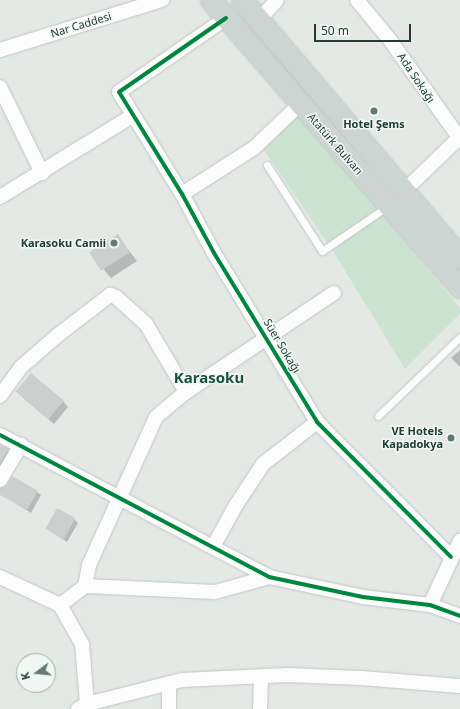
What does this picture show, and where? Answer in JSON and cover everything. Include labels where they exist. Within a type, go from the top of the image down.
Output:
[{"type":"main road","name":"Atatürk Bulvarı","points":[[211,0],[388,206],[460,287]]},
{"type":"main road","name":"Atatürk Bulvarı","points":[[242,0],[258,21],[405,190],[460,257]]},
{"type":"main road","points":[[388,206],[405,190]]},
{"type":"street","name":"Nar Caddesi","points":[[0,50],[162,0]]},
{"type":"street","points":[[258,21],[278,0]]},
{"type":"street","name":"Ada Sokağı","points":[[357,0],[390,40],[460,138]]},
{"type":"street","name":"Süer Sokağı","points":[[226,18],[119,92],[132,116],[182,194],[214,253],[318,422],[451,557]]},
{"type":"street","points":[[0,86],[42,172]]},
{"type":"street","points":[[182,194],[254,148],[300,104]]},
{"type":"street","points":[[0,197],[132,116]]},
{"type":"street","points":[[405,190],[460,138]]},
{"type":"street","points":[[85,586],[89,565],[121,498],[156,417],[186,392],[334,293]]},
{"type":"street","points":[[0,396],[21,367],[58,335],[110,295],[116,297],[146,324],[186,392]]},
{"type":"street","points":[[213,547],[236,505],[263,464],[318,422]]},
{"type":"street","points":[[0,435],[269,577],[363,597],[430,605],[460,616]]},
{"type":"street","points":[[0,480],[21,445]]},
{"type":"street","points":[[430,605],[451,557],[460,541]]},
{"type":"street","points":[[0,577],[60,605],[82,644],[82,706],[182,680],[287,675],[361,678],[460,686]]},
{"type":"street","points":[[60,605],[85,586],[215,592],[269,577]]},
{"type":"street","points":[[260,709],[261,677]]},
{"type":"street","points":[[169,683],[169,709]]},
{"type":"lane","points":[[267,165],[322,251],[388,206]]},
{"type":"lane","points":[[378,416],[460,337]]},
{"type":"green space","points":[[298,110],[460,308],[460,314],[405,369],[333,251],[260,144]]},
{"type":"building","name":"Karasoku Camii","points":[[118,234],[130,253],[101,271],[89,252]]},
{"type":"building","points":[[31,373],[64,401],[49,419],[16,391]]},
{"type":"building","points":[[0,445],[9,449],[0,463]]},
{"type":"building","points":[[12,476],[38,491],[27,510],[0,495],[0,488],[7,485]]},
{"type":"building","points":[[57,508],[75,518],[64,539],[45,529]]},
{"type":"cycle path","points":[[226,18],[119,92],[182,194],[214,253],[317,422],[451,557]]},
{"type":"cycle path","points":[[0,435],[269,577],[363,597],[430,605],[460,616]]},
{"type":"place","name":"Hotel Şems","points":[[374,111]]},
{"type":"place","name":"Karasoku Camii","points":[[114,243]]},
{"type":"place","name":"VE Hotels Kapadokya","points":[[451,438]]},
{"type":"district","name":"Karasoku","points":[[209,378]]}]
